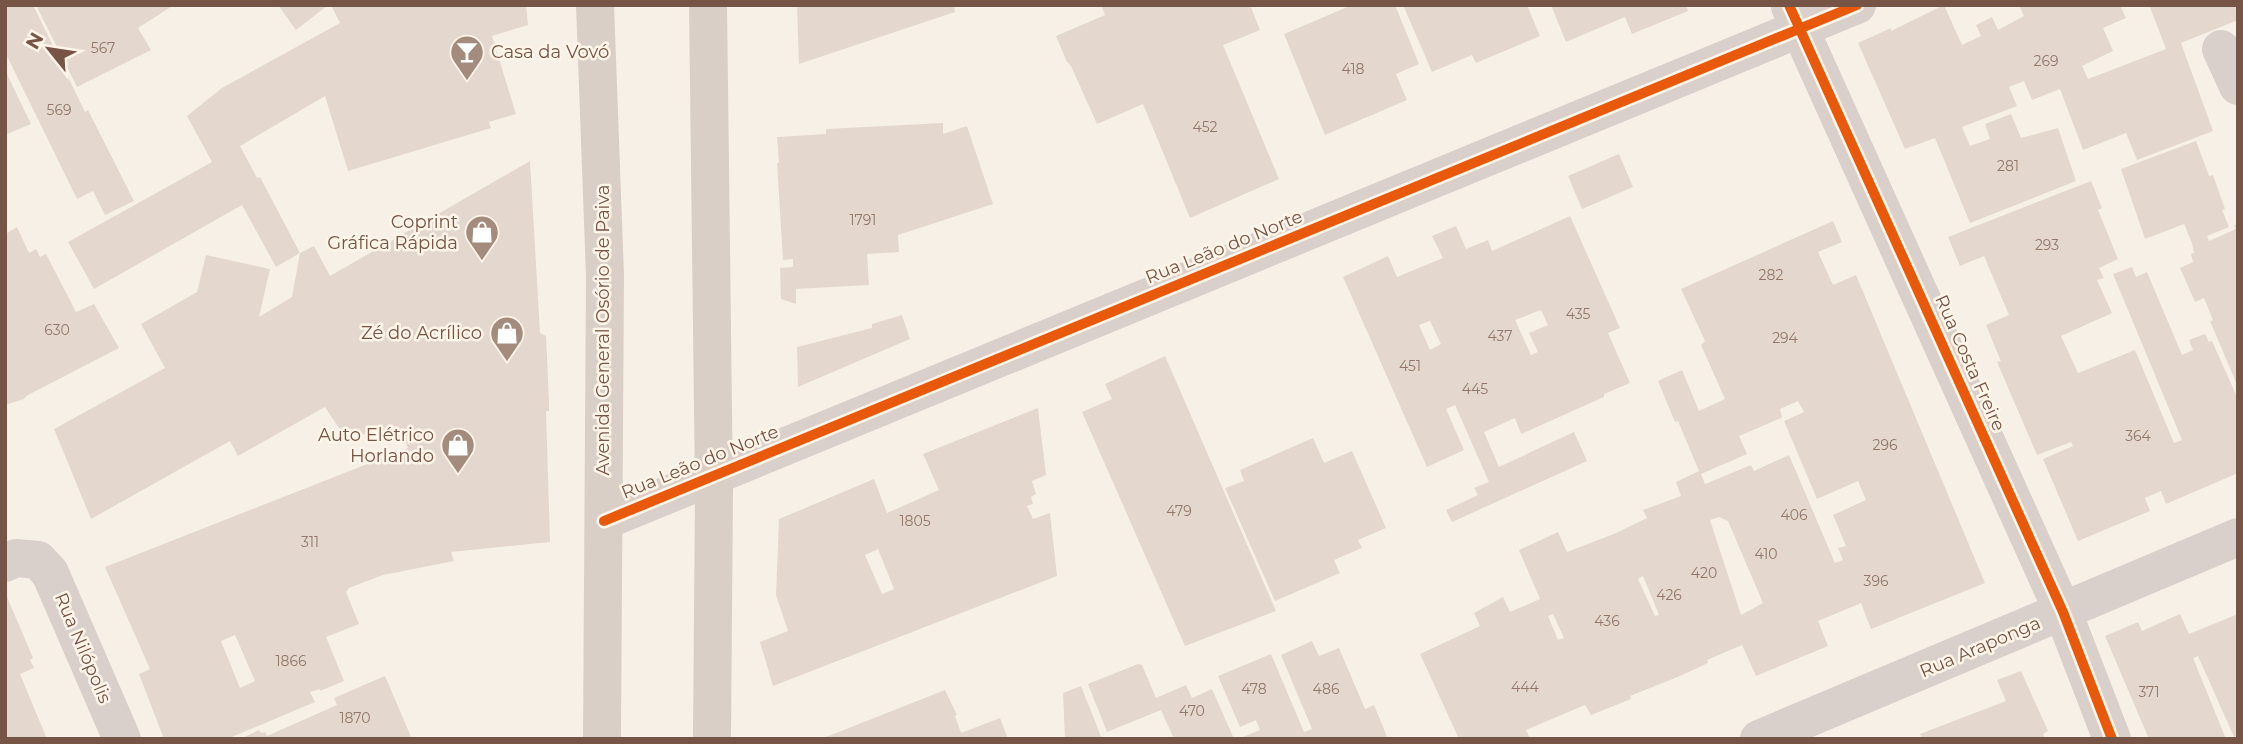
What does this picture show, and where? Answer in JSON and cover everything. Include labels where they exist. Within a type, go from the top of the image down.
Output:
[{"type":"main road","name":"Avenida General Osório de Paiva","points":[[596,5],[605,276],[602,739]]},
{"type":"main road","points":[[708,5],[713,476],[712,739]]},
{"type":"street","name":"Rua Leão do Norte","points":[[604,521],[1795,17],[1857,5]]},
{"type":"street","name":"Rua Costa Freire","points":[[1795,17],[2063,612],[2112,739]]},
{"type":"street","points":[[2221,49],[2238,86]]},
{"type":"street","name":"Rua Araponga","points":[[1759,739],[2238,537]]},
{"type":"street","name":"Rua Nilópolis","points":[[22,561],[50,573],[122,739]]},
{"type":"building","points":[[5,5],[33,5],[85,112],[88,110],[134,201],[105,215],[93,191],[77,199],[5,52]]},
{"type":"building","points":[[36,5],[174,5],[138,28],[151,50],[77,87]]},
{"type":"building","points":[[278,5],[328,5],[296,30]]},
{"type":"building","points":[[331,5],[526,5],[528,25],[492,36],[516,114],[489,122],[491,128],[348,171],[325,96],[240,146],[257,178],[260,177],[300,253],[276,267],[242,205],[94,289],[68,242],[212,162],[187,116],[222,88],[340,23]]},
{"type":"building","points":[[954,5],[955,12],[799,64],[797,7]]},
{"type":"building","points":[[1101,5],[1250,5],[1260,30],[1223,45],[1279,179],[1190,218],[1143,104],[1097,124],[1056,36],[1105,15]]},
{"type":"building","points":[[1352,5],[1395,5],[1419,64],[1396,74],[1407,100],[1325,135],[1284,34]]},
{"type":"building","points":[[1403,5],[1527,5],[1540,36],[1476,63],[1472,55],[1432,72]]},
{"type":"building","points":[[1551,5],[1686,5],[1688,11],[1632,34],[1625,17],[1566,42]]},
{"type":"building","points":[[1944,5],[1962,45],[1981,36],[1976,25],[1992,17],[1998,30],[2024,16],[2019,5],[2120,5],[2126,18],[2103,28],[2113,51],[2082,66],[2088,79],[2166,49],[2149,5],[2238,5],[2238,20],[2181,43],[2213,131],[2137,160],[2126,133],[2083,150],[2060,89],[2032,100],[2024,81],[2009,87],[2017,106],[1962,127],[1970,146],[1990,139],[1985,124],[2011,114],[2021,138],[2058,128],[2076,181],[1970,223],[1935,138],[1905,149],[1858,43],[1891,28],[1891,31]]},
{"type":"building","points":[[5,70],[31,124],[5,135]]},
{"type":"building","points":[[943,123],[943,134],[967,126],[993,204],[898,235],[899,252],[867,254],[869,285],[796,289],[796,304],[781,299],[780,268],[793,267],[793,259],[783,260],[777,137],[826,134],[826,129]]},
{"type":"building","points":[[2196,141],[2209,176],[2213,175],[2229,227],[2207,236],[2209,241],[2236,229],[2234,225],[2238,224],[2238,387],[2210,321],[2213,320],[2204,298],[2195,302],[2180,268],[2193,262],[2191,254],[2194,253],[2184,224],[2145,239],[2121,169]]},
{"type":"building","points":[[1619,154],[1633,187],[1582,209],[1568,176]]},
{"type":"building","points":[[530,161],[540,333],[546,336],[550,542],[451,552],[454,561],[383,575],[349,588],[346,592],[359,624],[326,637],[344,681],[320,691],[310,692],[315,702],[227,739],[164,739],[139,674],[150,669],[105,567],[408,448],[401,431],[344,436],[325,407],[238,456],[230,441],[91,519],[54,429],[165,368],[141,324],[197,292],[206,255],[270,269],[259,317],[292,297],[300,253],[314,246],[330,276]],"holes":[[[235,635],[255,681],[240,688],[221,641]]]},
{"type":"building","points":[[2091,181],[2102,208],[2098,210],[2118,259],[2099,268],[2104,278],[2097,280],[2112,313],[2061,336],[2078,373],[2135,350],[2174,443],[2182,440],[2113,274],[2132,267],[2136,277],[2147,272],[2182,355],[2193,350],[2189,340],[2205,334],[2209,342],[2212,341],[2238,399],[2238,473],[2166,504],[2161,491],[2145,498],[2150,511],[2078,541],[2043,459],[2073,446],[2071,442],[2037,455],[1997,362],[2001,361],[1986,325],[2009,315],[1984,256],[1960,266],[1948,237]]},
{"type":"building","points":[[1570,216],[1620,328],[1608,333],[1630,383],[1521,434],[1515,418],[1484,432],[1499,467],[1574,432],[1587,461],[1452,522],[1446,510],[1478,495],[1474,488],[1489,482],[1455,405],[1446,409],[1464,450],[1427,467],[1343,277],[1388,256],[1397,277],[1443,258],[1432,236],[1456,226],[1466,249],[1488,240],[1492,251]],"holes":[[[1541,310],[1548,325],[1529,333],[1538,352],[1531,355],[1515,320]],[[1430,321],[1441,344],[1430,350],[1419,325]]]},
{"type":"building","points":[[1833,221],[1842,242],[1818,252],[1833,285],[1856,275],[1985,583],[1871,629],[1861,603],[1818,621],[1828,646],[1756,676],[1742,645],[1707,660],[1708,663],[1680,676],[1630,696],[1631,699],[1591,715],[1585,705],[1526,730],[1530,739],[1459,739],[1420,654],[1480,626],[1474,613],[1503,597],[1510,612],[1540,599],[1519,550],[1558,532],[1567,552],[1616,533],[1647,518],[1643,510],[1681,496],[1676,482],[1699,471],[1658,381],[1682,370],[1699,411],[1725,399],[1701,345],[1705,341],[1681,289]],"holes":[[[1798,401],[1804,412],[1784,421],[1817,499],[1858,481],[1866,500],[1833,515],[1846,546],[1838,548],[1843,560],[1835,563],[1789,455],[1754,471],[1751,465],[1705,484],[1701,474],[1747,454],[1739,436],[1781,418],[1780,409]],[[1719,517],[1728,521],[1763,603],[1741,615],[1710,520]],[[1643,576],[1659,615],[1655,616],[1638,579]],[[1553,614],[1564,638],[1558,640],[1548,616]]]},
{"type":"building","points":[[17,227],[29,253],[36,249],[40,257],[46,254],[76,312],[94,304],[119,348],[24,399],[5,405],[5,234]]},
{"type":"building","points":[[902,315],[910,339],[798,387],[797,347],[872,328],[872,324]]},
{"type":"building","points":[[1165,356],[1276,611],[1185,646],[1082,412],[1112,399],[1105,384]]},
{"type":"building","points":[[1038,408],[1046,475],[1032,481],[1036,494],[1031,497],[1033,504],[1027,506],[1033,519],[1050,513],[1057,576],[773,686],[760,642],[788,631],[776,595],[779,519],[874,479],[887,513],[939,490],[923,454]],"holes":[[[878,549],[894,589],[882,594],[865,555]]]},
{"type":"building","points":[[1313,438],[1324,463],[1352,451],[1386,528],[1358,540],[1362,548],[1334,560],[1340,573],[1275,601],[1225,488],[1244,481],[1240,470]]},
{"type":"building","points":[[5,592],[33,658],[30,660],[34,668],[20,674],[47,739],[5,739]]},
{"type":"building","points":[[2180,614],[2189,634],[2238,614],[2238,736],[2234,737],[2198,656],[2193,658],[2226,739],[2149,739],[2105,636],[2138,622],[2142,631]]},
{"type":"building","points":[[1312,641],[1319,656],[1339,648],[1365,709],[1374,705],[1388,739],[1244,739],[1243,737],[1260,730],[1256,720],[1240,727],[1218,676],[1271,654],[1304,732],[1312,729],[1281,655]]},
{"type":"building","points":[[1138,664],[1142,665],[1156,698],[1186,685],[1192,698],[1212,689],[1234,739],[1174,739],[1161,710],[1107,732],[1088,684]]},
{"type":"building","points":[[2021,671],[2048,731],[2043,734],[2045,739],[1922,739],[1920,734],[2006,701],[1997,680]]},
{"type":"building","points":[[385,676],[412,739],[240,739],[259,730],[267,736],[337,705],[334,698]]},
{"type":"building","points":[[1081,686],[1102,739],[1065,739],[1063,693]]},
{"type":"building","points":[[945,690],[957,715],[955,716],[961,733],[1000,718],[1008,739],[821,739]]},
{"type":"cycle path","points":[[1789,5],[2063,612],[2112,739]]},
{"type":"cycle path","points":[[604,521],[1857,5]]},
{"type":"place","name":"Casa da Vovó","points":[[467,82]]},
{"type":"place","name":"Coprint Gráfica Rápida","points":[[482,262]]},
{"type":"place","name":"Zé do Acrílico","points":[[507,363]]},
{"type":"place","name":"Auto Elétrico Horlando","points":[[458,475]]}]
